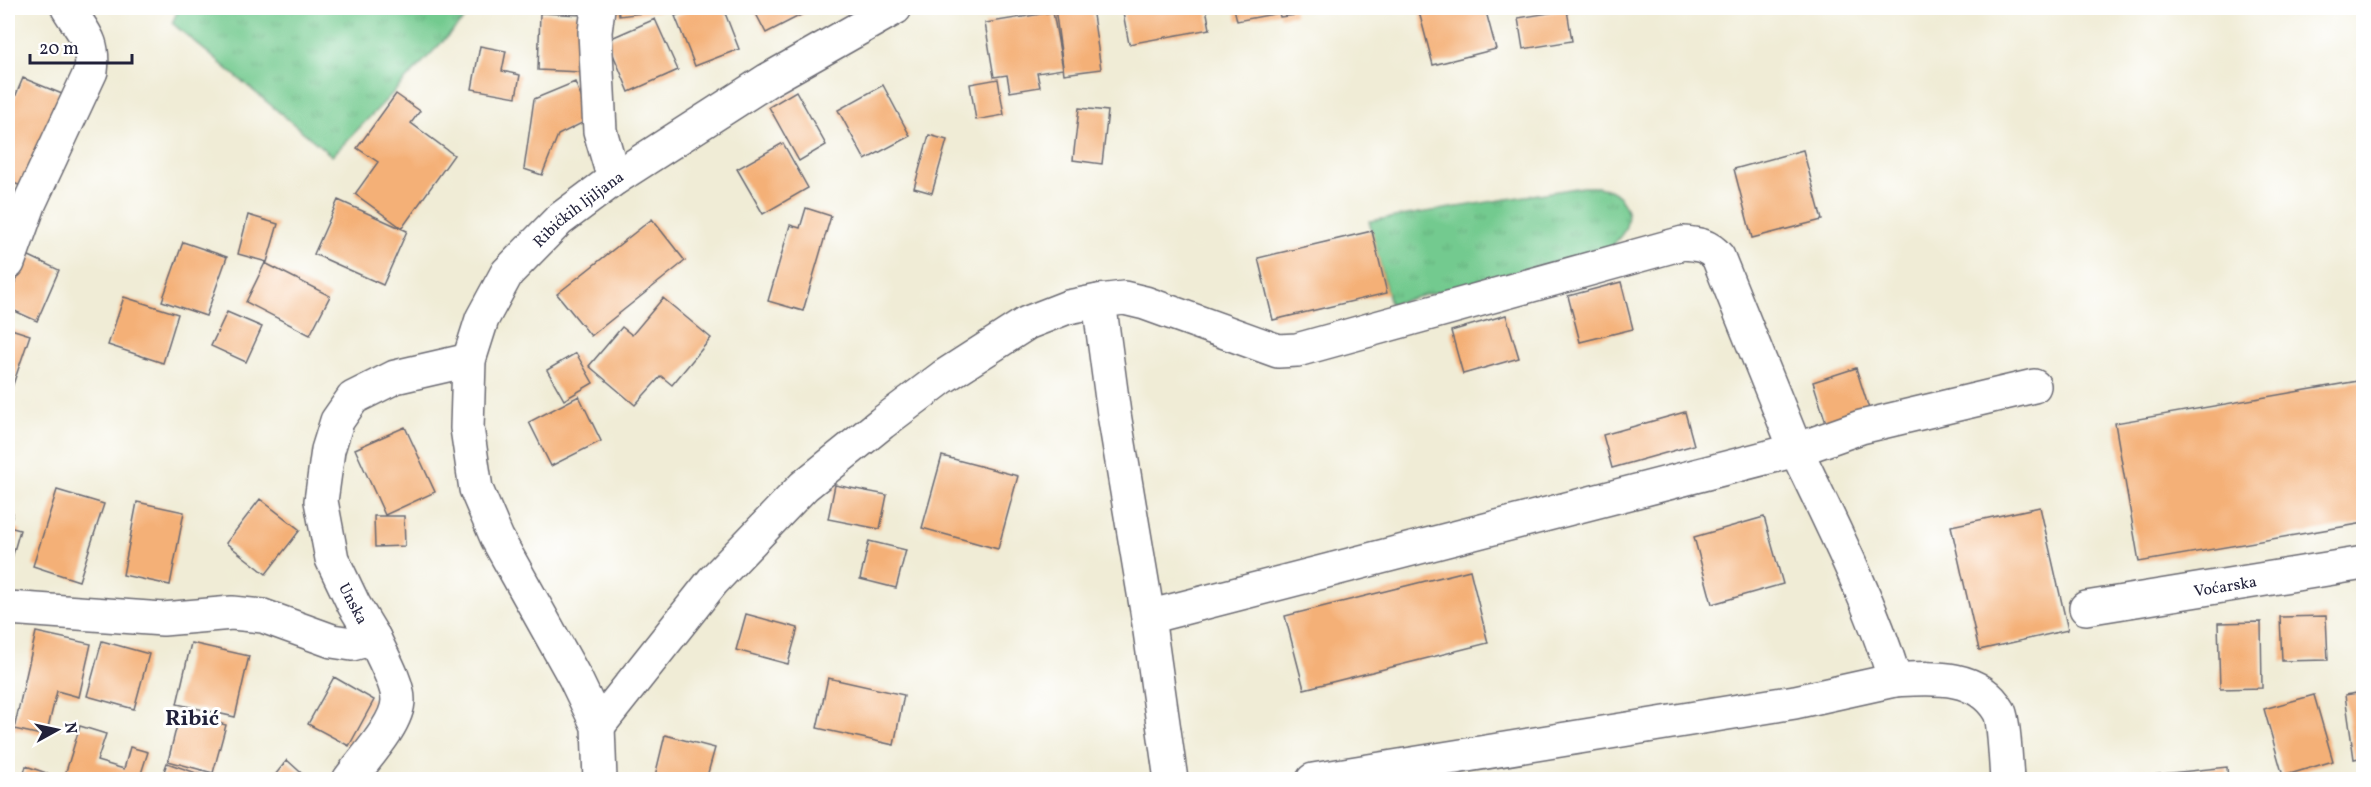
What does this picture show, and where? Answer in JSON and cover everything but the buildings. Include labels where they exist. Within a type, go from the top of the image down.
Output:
[{"type":"street","points":[[8,263],[30,202],[91,71],[94,54],[90,39],[68,8]]},
{"type":"street","points":[[598,8],[595,32],[600,131],[614,179]]},
{"type":"street","name":"Ribićkih ljiljana","points":[[598,726],[575,678],[497,538],[476,489],[467,428],[469,360],[482,319],[507,273],[559,220],[614,179],[768,80],[895,8]]},
{"type":"street","points":[[600,780],[598,726],[713,581],[804,486],[943,377],[1027,323],[1068,306],[1124,298],[1145,303],[1278,351],[1297,350],[1683,243],[1710,248],[1718,257],[1796,450],[1847,555],[1880,632],[1894,680]]},
{"type":"street","points":[[1099,301],[1114,414],[1148,616],[1172,780]]},
{"type":"street","name":"Unska","points":[[8,608],[163,619],[232,613],[263,616],[332,640],[352,644],[374,638],[354,605],[332,559],[321,501],[328,450],[337,422],[354,398],[395,377],[469,360]]},
{"type":"street","points":[[1148,616],[1796,450],[1861,427],[2034,386]]},
{"type":"street","name":"Voćarska","points":[[2086,608],[2364,563]]},
{"type":"street","points":[[349,780],[395,715],[398,700],[396,689],[374,638]]},
{"type":"street","points":[[1313,780],[1795,702],[1894,680],[1929,678],[1957,680],[1980,690],[2000,712],[2007,780]]},
{"type":"green space","points":[[179,8],[475,8],[332,156],[172,23]]},
{"type":"green space","points":[[1583,187],[1609,190],[1624,203],[1627,215],[1625,229],[1610,248],[1390,304],[1369,221]]},
{"type":"district","name":"Ribić","points":[[192,717]]}]
